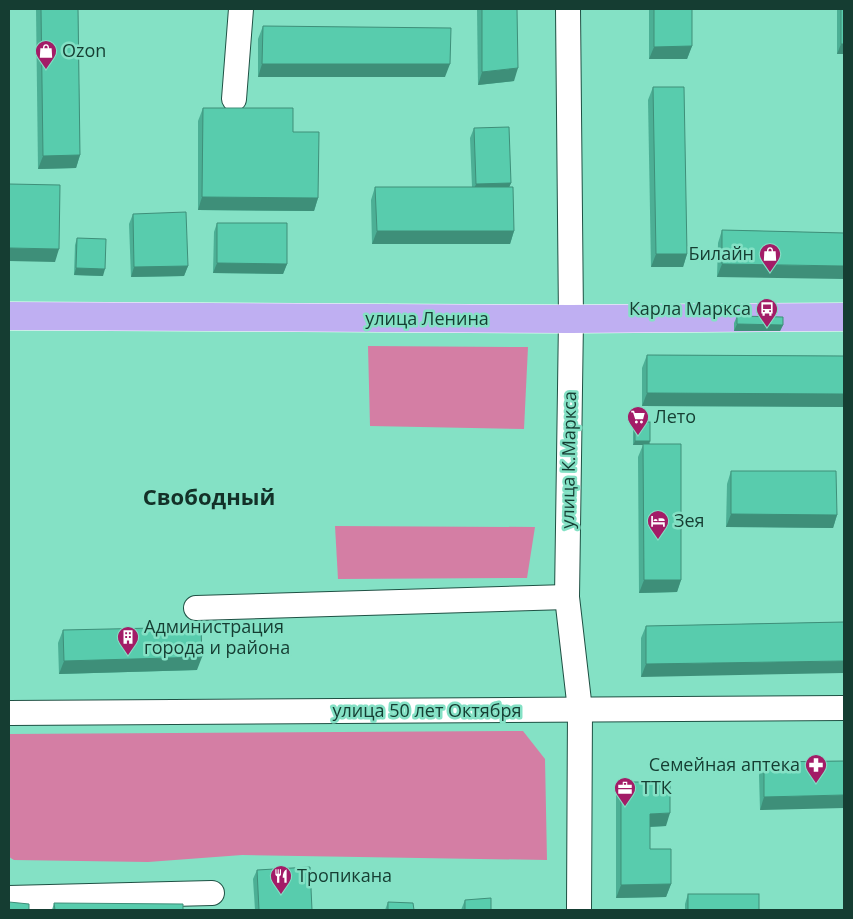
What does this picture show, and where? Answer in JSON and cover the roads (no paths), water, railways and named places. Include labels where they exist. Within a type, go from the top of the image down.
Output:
[{"type":"main road","name":"улица Ленина","points":[[9,316],[571,319],[844,316]]},
{"type":"street","points":[[234,98],[241,9]]},
{"type":"street","name":"улица К.Маркса","points":[[568,9],[571,319],[567,597],[580,710],[579,910]]},
{"type":"street","points":[[196,608],[567,597]]},
{"type":"street","name":"улица 50 лет Октября","points":[[9,713],[844,708]]},
{"type":"street","points":[[9,898],[212,893]]},
{"type":"place","name":"Ozon","points":[[46,70]]},
{"type":"place","name":"Билайн","points":[[770,273]]},
{"type":"place","name":"Карла Маркса","points":[[767,328]]},
{"type":"place","name":"Лето","points":[[638,436]]},
{"type":"place","name":"Зея","points":[[658,540]]},
{"type":"place","name":"Администрация города и района","points":[[128,656]]},
{"type":"place","name":"Семейная аптека","points":[[816,784]]},
{"type":"place","name":"ТТК","points":[[625,807]]},
{"type":"place","name":"Тропикана","points":[[281,895]]},
{"type":"district","name":"Свободный","points":[[209,497]]}]
